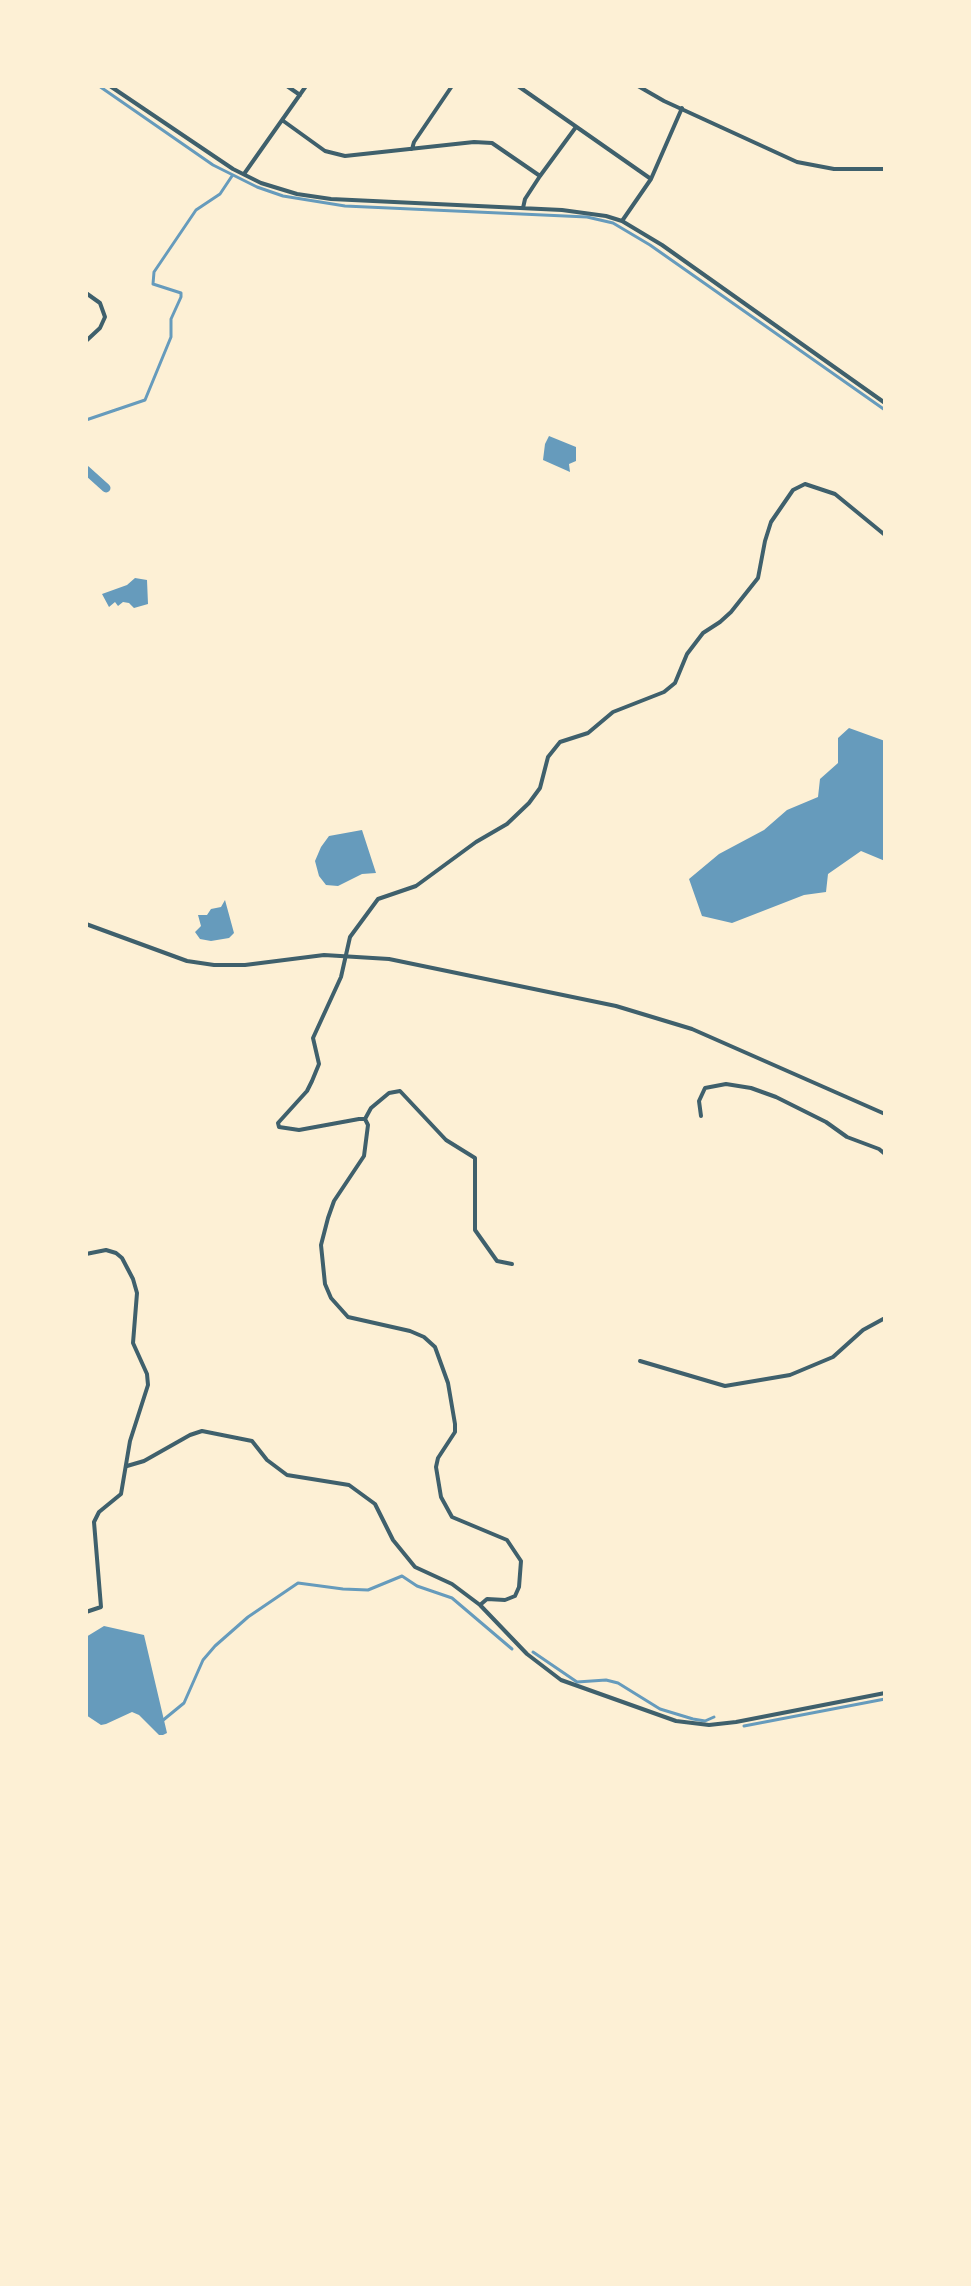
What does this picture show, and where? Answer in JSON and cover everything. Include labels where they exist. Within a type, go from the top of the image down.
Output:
[{"type":"street","points":[[110,86],[244,174],[261,183],[297,194],[331,199],[562,210],[622,221],[674,254],[885,403]]},
{"type":"street","points":[[287,86],[300,95]]},
{"type":"street","points":[[244,174],[306,86]]},
{"type":"street","points":[[412,149],[452,86]]},
{"type":"street","points":[[518,86],[651,179]]},
{"type":"street","points":[[638,86],[797,162],[834,169],[885,169]]},
{"type":"street","points":[[622,221],[651,179],[682,108]]},
{"type":"street","points":[[282,120],[325,151],[345,156],[492,143],[540,176]]},
{"type":"street","points":[[523,208],[525,199],[540,176],[576,127]]},
{"type":"street","points":[[86,293],[100,303],[105,317],[100,328],[86,341]]},
{"type":"street","points":[[365,1119],[299,1130],[285,1129],[278,1123],[307,1091],[319,1064],[313,1038],[341,977],[350,937],[378,899],[416,886],[476,842],[507,824],[540,788],[552,750],[560,742],[588,733],[613,712],[664,692],[675,683],[687,654],[703,633],[731,612],[758,578],[771,522],[793,490],[805,484],[835,494],[885,535]]},
{"type":"street","points":[[86,924],[187,961],[245,965],[324,955],[389,959],[616,1006],[664,1019],[732,1045],[885,1114]]},
{"type":"street","points":[[701,1116],[699,1101],[705,1088],[726,1084],[751,1088],[776,1097],[826,1122],[847,1137],[885,1154]]},
{"type":"street","points":[[365,1119],[371,1108],[389,1093],[400,1091],[446,1140],[475,1158],[475,1230],[497,1261],[512,1264]]},
{"type":"street","points":[[365,1119],[368,1125],[364,1156],[334,1201],[321,1245],[325,1284],[331,1298],[348,1317],[410,1331],[424,1337],[435,1347],[448,1383],[455,1424],[455,1432],[438,1458],[436,1467],[441,1497],[452,1517],[507,1540],[521,1561],[519,1587],[515,1596],[505,1600],[487,1599],[480,1605]]},
{"type":"street","points":[[86,1254],[106,1250],[122,1258],[137,1293],[133,1343],[147,1374],[148,1385],[130,1441],[121,1494],[99,1512],[94,1522],[101,1607],[86,1612]]},
{"type":"street","points":[[640,1361],[725,1386],[790,1375],[833,1357],[863,1330],[885,1318]]},
{"type":"street","points":[[127,1466],[144,1461],[202,1431],[252,1441],[267,1460],[287,1475],[337,1482],[363,1494],[375,1504],[393,1540],[415,1567],[452,1584],[480,1605],[527,1654],[561,1680],[676,1721],[709,1725],[736,1722],[885,1693]]},
{"type":"water","points":[[549,436],[576,447],[576,461],[569,464],[570,472],[543,460]]},
{"type":"water","points":[[135,578],[147,580],[148,604],[134,608],[129,603],[123,602],[118,606],[115,602],[109,607],[102,594],[127,585]]},
{"type":"water","points":[[849,728],[885,741],[885,861],[861,851],[828,874],[826,892],[804,895],[732,923],[702,916],[689,879],[719,854],[764,830],[787,810],[818,797],[820,779],[838,763],[838,738]]},
{"type":"water","points":[[362,830],[376,873],[362,874],[338,886],[326,885],[319,876],[315,861],[321,847],[329,836]]},
{"type":"water","points":[[225,900],[234,933],[229,938],[200,939],[195,932],[201,926],[198,915],[207,915],[211,909],[221,907]]},
{"type":"water","points":[[104,1626],[144,1635],[167,1733],[159,1735],[132,1712],[101,1725],[86,1715],[86,1637]]},
{"type":"waterway","points":[[99,86],[213,165],[283,196],[345,206],[587,217],[613,223],[650,245],[885,410]]},
{"type":"waterway","points":[[86,420],[145,400],[171,337],[171,319],[181,297],[181,293],[153,284],[154,272],[196,210],[220,194],[232,176]]},
{"type":"waterway","points":[[86,470],[106,488]]},
{"type":"waterway","points":[[162,1721],[184,1703],[203,1660],[215,1646],[248,1617],[298,1583],[368,1590],[402,1576],[417,1586],[452,1598],[512,1649]]},
{"type":"waterway","points":[[533,1652],[577,1682],[606,1680],[618,1683],[660,1709],[705,1721],[714,1717]]},
{"type":"waterway","points":[[744,1726],[885,1699]]}]
